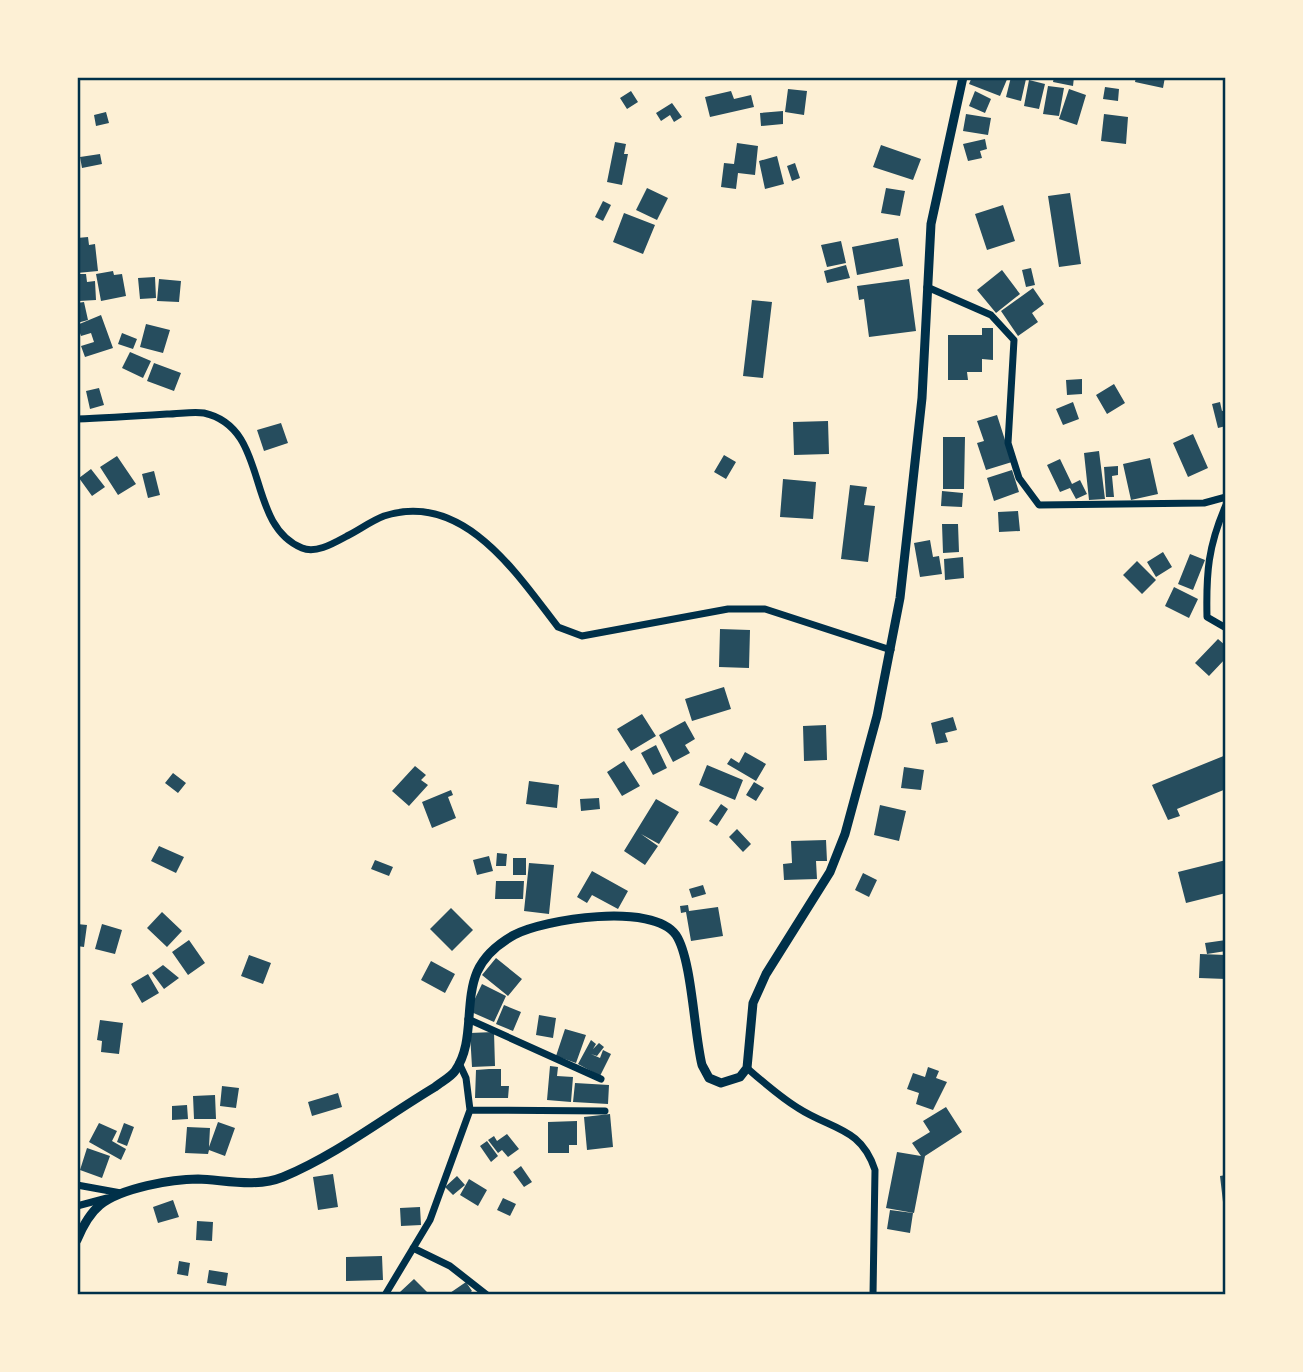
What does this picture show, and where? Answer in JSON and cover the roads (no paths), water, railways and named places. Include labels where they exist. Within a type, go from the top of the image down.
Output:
[{"type":"street","points":[[77,1206],[165,1182],[195,1179],[257,1183],[279,1178],[307,1166],[455,1072],[465,1051],[477,972],[491,951],[514,935],[539,925],[641,916],[662,922],[676,935],[684,956],[695,1038],[702,1065],[709,1077],[720,1083],[732,1082],[747,1068],[753,1003],[766,974],[819,892],[845,834],[891,650],[900,598],[922,398],[932,224],[962,77]]},
{"type":"street","points":[[927,287],[991,315],[1014,340],[1008,443],[1019,478],[1039,505],[1203,503],[1226,497]]},
{"type":"street","points":[[77,419],[203,412],[223,420],[236,429],[244,443],[276,526],[289,541],[305,550],[323,548],[382,517],[402,512],[431,511],[480,537],[509,563],[558,628],[567,633],[582,636],[728,609],[765,609],[891,650]]},
{"type":"street","points":[[1226,505],[1215,530],[1206,563],[1207,617],[1226,628]]},
{"type":"street","points":[[468,1019],[601,1079]]},
{"type":"street","points":[[385,1295],[430,1220],[470,1110],[466,1078],[459,1063]]},
{"type":"street","points":[[747,1068],[800,1110],[859,1138],[870,1154],[875,1170],[873,1295]]},
{"type":"street","points":[[470,1110],[605,1111]]},
{"type":"street","points":[[77,1185],[125,1193]]},
{"type":"street","points":[[77,1240],[82,1227],[101,1205],[125,1193]]},
{"type":"street","points":[[413,1248],[450,1266],[487,1295]]}]
